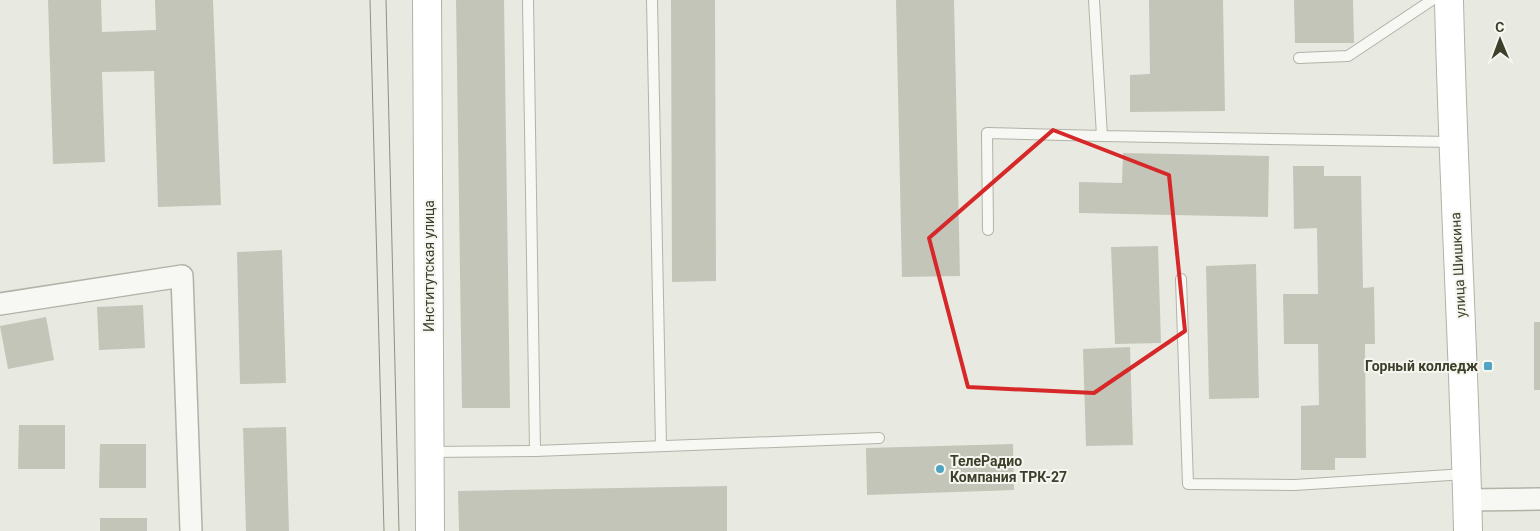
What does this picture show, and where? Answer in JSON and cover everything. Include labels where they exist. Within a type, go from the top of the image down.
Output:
[{"type":"main road","name":"Институтская улица","points":[[427,0],[430,531]]},
{"type":"main road","name":"улица Шишкина","points":[[1449,0],[1452,142],[1468,531]]},
{"type":"street","points":[[0,304],[182,276],[191,531]]},
{"type":"street","points":[[1467,500],[1540,499]]},
{"type":"lane","points":[[528,0],[534,451]]},
{"type":"lane","points":[[652,0],[661,446]]},
{"type":"lane","points":[[1094,0],[1102,136]]},
{"type":"lane","points":[[1299,58],[1348,56],[1432,0]]},
{"type":"lane","points":[[988,230],[987,133],[1452,142]]},
{"type":"lane","points":[[1181,279],[1188,484],[1295,485],[1466,474]]},
{"type":"lane","points":[[430,452],[534,451],[879,438]]},
{"type":"highlighted area","points":[[1053,130],[1169,175],[1185,331],[1094,393],[968,387],[929,238]]},
{"type":"building","points":[[48,0],[101,0],[102,32],[156,30],[155,0],[213,0],[221,205],[158,207],[154,71],[102,72],[105,162],[53,164]]},
{"type":"building","points":[[456,0],[504,0],[510,408],[462,408]]},
{"type":"building","points":[[671,0],[715,0],[716,281],[672,282]]},
{"type":"building","points":[[896,0],[954,0],[960,276],[902,277]]},
{"type":"building","points":[[1149,0],[1223,0],[1225,111],[1130,112],[1130,75],[1150,74]]},
{"type":"building","points":[[1294,0],[1353,0],[1354,43],[1295,43]]},
{"type":"building","points":[[1123,153],[1269,156],[1268,217],[1079,213],[1079,182],[1122,183]]},
{"type":"building","points":[[1293,166],[1324,166],[1324,176],[1361,176],[1363,288],[1374,287],[1375,344],[1365,344],[1366,458],[1335,458],[1335,470],[1301,470],[1301,406],[1319,405],[1318,344],[1284,344],[1283,294],[1318,294],[1317,228],[1294,229]]},
{"type":"building","points":[[1158,246],[1161,343],[1115,344],[1111,247]]},
{"type":"building","points":[[282,250],[286,383],[240,384],[237,252]]},
{"type":"building","points":[[1256,264],[1259,398],[1209,399],[1206,266]]},
{"type":"building","points":[[143,305],[145,348],[99,350],[97,307]]},
{"type":"building","points":[[46,317],[54,360],[8,369],[0,326]]},
{"type":"building","points":[[1534,322],[1540,322],[1540,390],[1534,390]]},
{"type":"building","points":[[1130,347],[1133,445],[1086,446],[1083,349]]},
{"type":"building","points":[[19,425],[65,425],[65,469],[18,469]]},
{"type":"building","points":[[286,427],[289,531],[246,531],[243,428]]},
{"type":"building","points":[[100,444],[146,444],[146,488],[99,488]]},
{"type":"building","name":"ТелеРадио Компания ТРК-27","points":[[1013,444],[1014,490],[867,495],[866,448]]},
{"type":"building","points":[[727,486],[727,531],[459,531],[458,491]]},
{"type":"building","points":[[100,518],[147,518],[147,531],[100,531]]},
{"type":"tram line","points":[[370,0],[384,531]]},
{"type":"tram line","points":[[386,0],[399,531]]},
{"type":"place","name":"Горный колледж","points":[[1488,366]]},
{"type":"place","name":"ТелеРадио Компания ТРК-27","points":[[940,469]]}]
